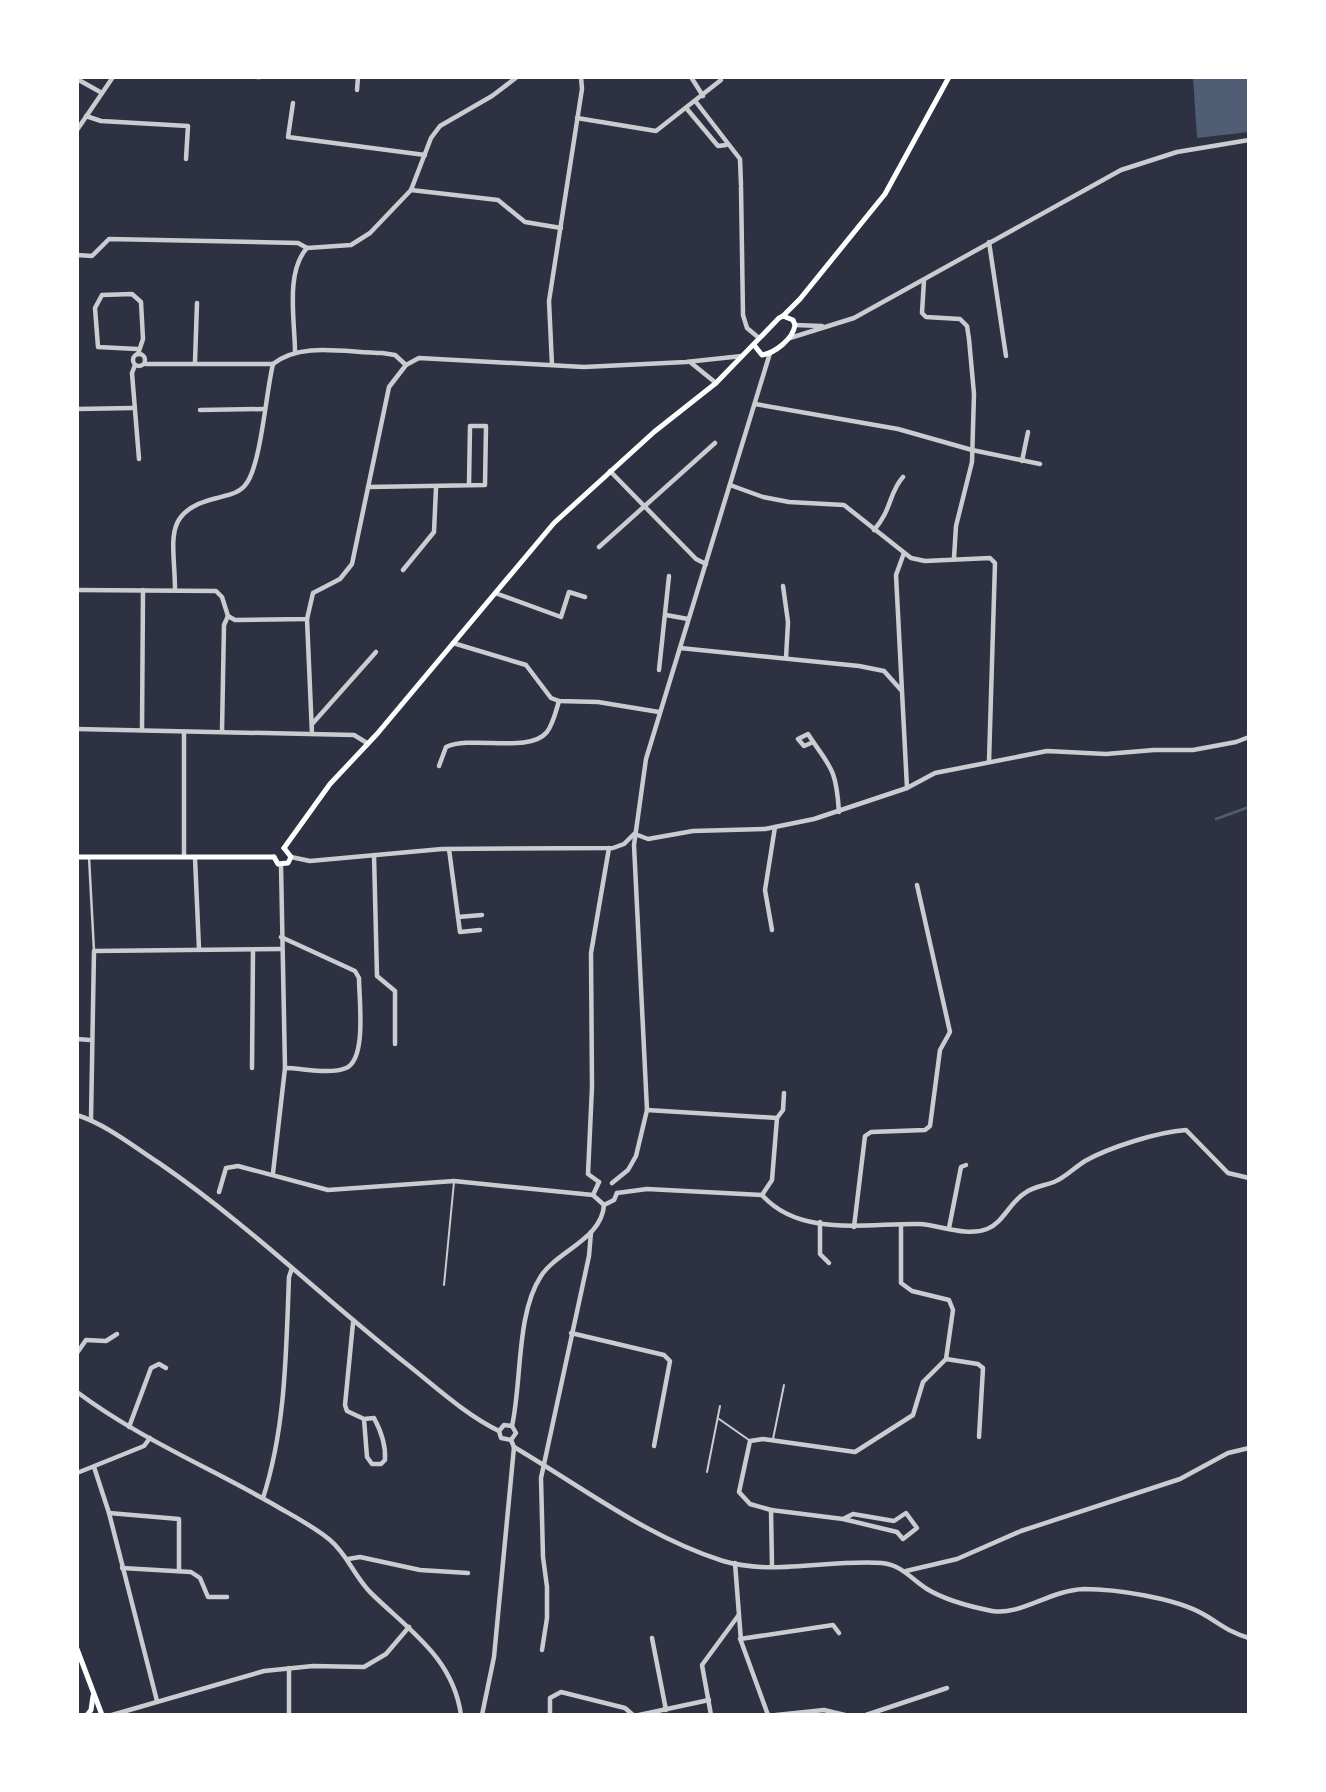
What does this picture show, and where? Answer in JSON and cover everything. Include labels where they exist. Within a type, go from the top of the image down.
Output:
[{"type":"main road","points":[[757,351],[759,338],[800,299],[885,194],[949,77]]},
{"type":"main road","points":[[274,857],[279,849],[284,848],[330,784],[554,523],[746,354],[757,351],[770,354],[790,338],[800,299]]},
{"type":"main road","points":[[783,316],[794,323]]},
{"type":"main road","points":[[77,856],[274,857],[281,865],[288,863],[291,857],[284,848]]},
{"type":"main road","points":[[77,1649],[101,1713],[87,1714],[93,1693]]},
{"type":"street","points":[[77,130],[113,77]]},
{"type":"street","points":[[357,90],[358,77]]},
{"type":"street","points":[[77,255],[92,256],[109,239],[298,243],[307,248],[351,245],[361,240],[411,190],[431,138],[440,126],[492,96],[517,77]]},
{"type":"street","points":[[552,365],[549,301],[578,118],[582,89],[580,77]]},
{"type":"street","points":[[691,77],[703,96]]},
{"type":"street","points":[[77,79],[102,93]]},
{"type":"street","points":[[578,118],[656,131],[721,80]]},
{"type":"street","points":[[696,102],[726,138],[726,145],[740,159],[743,316],[747,328],[759,338]]},
{"type":"street","points":[[293,103],[288,137],[425,155]]},
{"type":"street","points":[[687,109],[718,146],[726,145]]},
{"type":"street","points":[[86,116],[101,121],[188,126],[186,159]]},
{"type":"street","points":[[790,338],[854,318],[1121,170],[1177,152],[1249,140]]},
{"type":"street","points":[[411,190],[498,200],[525,222],[561,228]]},
{"type":"street","points":[[989,242],[1006,356]]},
{"type":"street","points":[[295,352],[295,272],[299,256],[307,248]]},
{"type":"street","points":[[924,280],[922,313],[926,317],[960,319],[967,326],[974,394],[972,461],[956,526],[954,558]]},
{"type":"street","points":[[139,459],[131,373],[135,365],[133,360],[138,351],[143,339],[141,302],[132,295],[102,295],[95,308],[98,347],[138,351],[145,358],[145,364]]},
{"type":"street","points":[[195,362],[197,303]]},
{"type":"street","points":[[794,323],[830,326]]},
{"type":"street","points":[[757,351],[765,368]]},
{"type":"street","points":[[135,365],[195,362],[273,364],[295,352],[382,353],[395,355],[406,365]]},
{"type":"street","points":[[312,734],[307,619],[313,593],[340,579],[352,564],[389,387],[406,365],[419,358],[432,357],[584,367],[733,359],[746,354]]},
{"type":"street","points":[[609,848],[591,953],[592,1087],[588,1174],[599,1182],[612,1183],[628,1170],[636,1156],[647,1110],[635,834],[646,760],[770,354]]},
{"type":"street","points":[[689,362],[716,383]]},
{"type":"street","points":[[175,590],[175,528],[180,515],[189,506],[239,491],[247,483],[256,457],[273,364]]},
{"type":"street","points":[[755,404],[898,429],[972,450],[1040,464]]},
{"type":"street","points":[[77,409],[133,408]]},
{"type":"street","points":[[201,410],[263,409]]},
{"type":"street","points":[[368,487],[436,488],[485,485],[486,426],[470,426],[469,485]]},
{"type":"street","points":[[1022,461],[1028,432]]},
{"type":"street","points":[[599,547],[715,443]]},
{"type":"street","points":[[610,471],[696,559],[706,564]]},
{"type":"street","points":[[874,530],[888,514],[897,484],[903,477]]},
{"type":"street","points":[[730,485],[762,497],[789,502],[844,505],[904,553],[925,561],[990,558],[995,563],[989,762]]},
{"type":"street","points":[[402,570],[434,533],[436,488]]},
{"type":"street","points":[[904,553],[896,575],[907,788]]},
{"type":"street","points":[[659,670],[669,576]]},
{"type":"street","points":[[783,586],[788,622],[786,658]]},
{"type":"street","points":[[77,590],[216,590],[222,597],[228,617],[223,625],[222,731]]},
{"type":"street","points":[[142,730],[143,590]]},
{"type":"street","points":[[494,592],[561,617],[569,592],[585,597]]},
{"type":"street","points":[[666,615],[688,619]]},
{"type":"street","points":[[228,617],[235,620],[307,619]]},
{"type":"street","points":[[452,643],[526,666],[551,698],[559,701],[598,702],[660,712]]},
{"type":"street","points":[[680,648],[884,671],[902,691]]},
{"type":"street","points":[[312,724],[376,652]]},
{"type":"street","points":[[889,676],[901,671]]},
{"type":"street","points":[[439,766],[446,747],[455,743],[508,744],[541,737],[548,730],[559,701]]},
{"type":"street","points":[[77,729],[359,736],[367,743]]},
{"type":"street","points":[[184,731],[184,857]]},
{"type":"street","points":[[635,834],[648,839],[693,831],[775,827],[839,812],[907,788],[935,773],[1047,751],[1106,754],[1193,750],[1236,743],[1249,737]]},
{"type":"street","points":[[811,743],[834,768],[839,812]]},
{"type":"street","points":[[772,930],[765,890],[775,827]]},
{"type":"street","points":[[291,857],[310,861],[449,849],[609,848],[624,844],[635,834]]},
{"type":"street","points":[[449,849],[460,932],[480,930]]},
{"type":"street","points":[[374,855],[377,976],[395,991],[395,1044]]},
{"type":"street","points":[[89,857],[94,951],[90,1040],[91,1119]]},
{"type":"street","points":[[195,858],[199,949]]},
{"type":"street","points":[[273,1173],[285,1068],[281,865]]},
{"type":"street","points":[[854,1227],[865,1136],[871,1132],[925,1130],[930,1126],[940,1050],[950,1032],[917,885]]},
{"type":"street","points":[[458,917],[482,915]]},
{"type":"street","points":[[281,937],[355,971],[359,978],[359,1054],[354,1061],[348,1068],[336,1070],[285,1068]]},
{"type":"street","points":[[94,951],[281,949]]},
{"type":"street","points":[[252,1068],[253,950]]},
{"type":"street","points":[[77,1039],[90,1040]]},
{"type":"street","points":[[762,1195],[772,1180],[777,1118],[783,1110],[784,1093]]},
{"type":"street","points":[[647,1110],[777,1118]]},
{"type":"street","points":[[77,1115],[91,1119],[178,1175],[292,1268],[353,1322],[451,1399],[499,1431],[503,1440],[511,1440]]},
{"type":"street","points":[[617,1193],[647,1189],[762,1195],[774,1209],[820,1222],[854,1227],[901,1225],[975,1232],[991,1227],[1016,1199],[1035,1186],[1055,1182],[1086,1161],[1107,1151],[1186,1130],[1228,1173],[1249,1178]]},
{"type":"street","points":[[949,1228],[961,1167],[965,1165]]},
{"type":"street","points":[[219,1192],[226,1168],[238,1166],[273,1173],[328,1190],[454,1181],[593,1195],[604,1205]]},
{"type":"street","points":[[593,1195],[599,1182]]},
{"type":"street","points":[[612,1183],[617,1193]]},
{"type":"street","points":[[604,1205],[611,1203],[617,1193]]},
{"type":"street","points":[[511,1440],[516,1433],[512,1426],[528,1312],[535,1288],[552,1263],[590,1232],[600,1219],[604,1205]]},
{"type":"street","points":[[820,1222],[820,1254],[829,1264]]},
{"type":"street","points":[[843,1519],[853,1514],[894,1521],[906,1513],[916,1528],[902,1539],[897,1532],[843,1519],[771,1510],[745,1502],[739,1492],[750,1441],[773,1440],[855,1452],[913,1415],[923,1382],[946,1359],[953,1310],[949,1300],[931,1297],[901,1283],[901,1225]]},
{"type":"street","points":[[542,1650],[547,1618],[542,1530],[543,1464],[589,1256],[590,1232]]},
{"type":"street","points":[[263,1499],[272,1471],[281,1415],[289,1277],[292,1268]]},
{"type":"street","points":[[353,1322],[345,1405],[347,1411],[365,1419],[374,1418],[386,1451],[385,1460],[381,1464],[372,1464],[367,1457],[365,1419]]},
{"type":"street","points":[[571,1333],[664,1355],[670,1361],[654,1446]]},
{"type":"street","points":[[77,1353],[86,1340],[106,1341],[117,1334]]},
{"type":"street","points":[[946,1359],[978,1364],[983,1368],[979,1437]]},
{"type":"street","points":[[129,1427],[151,1368],[159,1364],[166,1368]]},
{"type":"street","points":[[77,1392],[129,1427],[263,1499],[331,1541],[348,1559],[365,1587],[409,1627],[446,1667],[461,1715]]},
{"type":"street","points":[[499,1431],[504,1425],[512,1426]]},
{"type":"street","points":[[77,1473],[144,1446],[150,1438]]},
{"type":"street","points":[[482,1715],[494,1657],[514,1447],[511,1440]]},
{"type":"street","points":[[514,1447],[644,1527],[716,1558],[735,1563],[772,1566],[884,1563],[906,1571],[927,1589],[943,1596],[1005,1612],[1060,1593],[1084,1589],[1129,1593],[1202,1613],[1221,1628],[1249,1639]]},
{"type":"street","points":[[906,1571],[957,1559],[1021,1531],[1180,1479],[1228,1453],[1249,1448]]},
{"type":"street","points":[[93,1467],[109,1513],[157,1701]]},
{"type":"street","points":[[771,1510],[772,1566]]},
{"type":"street","points":[[109,1513],[179,1519],[179,1571]]},
{"type":"street","points":[[348,1559],[360,1557],[420,1570],[468,1573]]},
{"type":"street","points":[[735,1563],[740,1639],[750,1673],[768,1715]]},
{"type":"street","points":[[122,1568],[191,1572],[201,1578],[208,1597],[227,1597]]},
{"type":"street","points":[[711,1715],[702,1665],[739,1615]]},
{"type":"street","points":[[740,1639],[833,1625],[839,1633]]},
{"type":"street","points":[[101,1713],[111,1715],[264,1671],[365,1667],[386,1654],[409,1627]]},
{"type":"street","points":[[652,1638],[663,1712]]},
{"type":"street","points":[[289,1668],[289,1715]]},
{"type":"street","points":[[866,1715],[947,1688]]},
{"type":"street","points":[[550,1715],[550,1698],[561,1692],[625,1707],[633,1715]]},
{"type":"street","points":[[639,1715],[709,1700]]},
{"type":"street","points":[[776,1715],[824,1710],[845,1715]]},
{"type":"lane","points":[[444,1284],[454,1181]]},
{"type":"lane","points":[[773,1440],[784,1385]]},
{"type":"lane","points":[[707,1472],[720,1406]]},
{"type":"lane","points":[[718,1418],[750,1441]]},
{"type":"water","points":[[1193,77],[1249,77],[1249,132],[1197,138]]},
{"type":"waterway","points":[[1216,819],[1249,807]]}]
